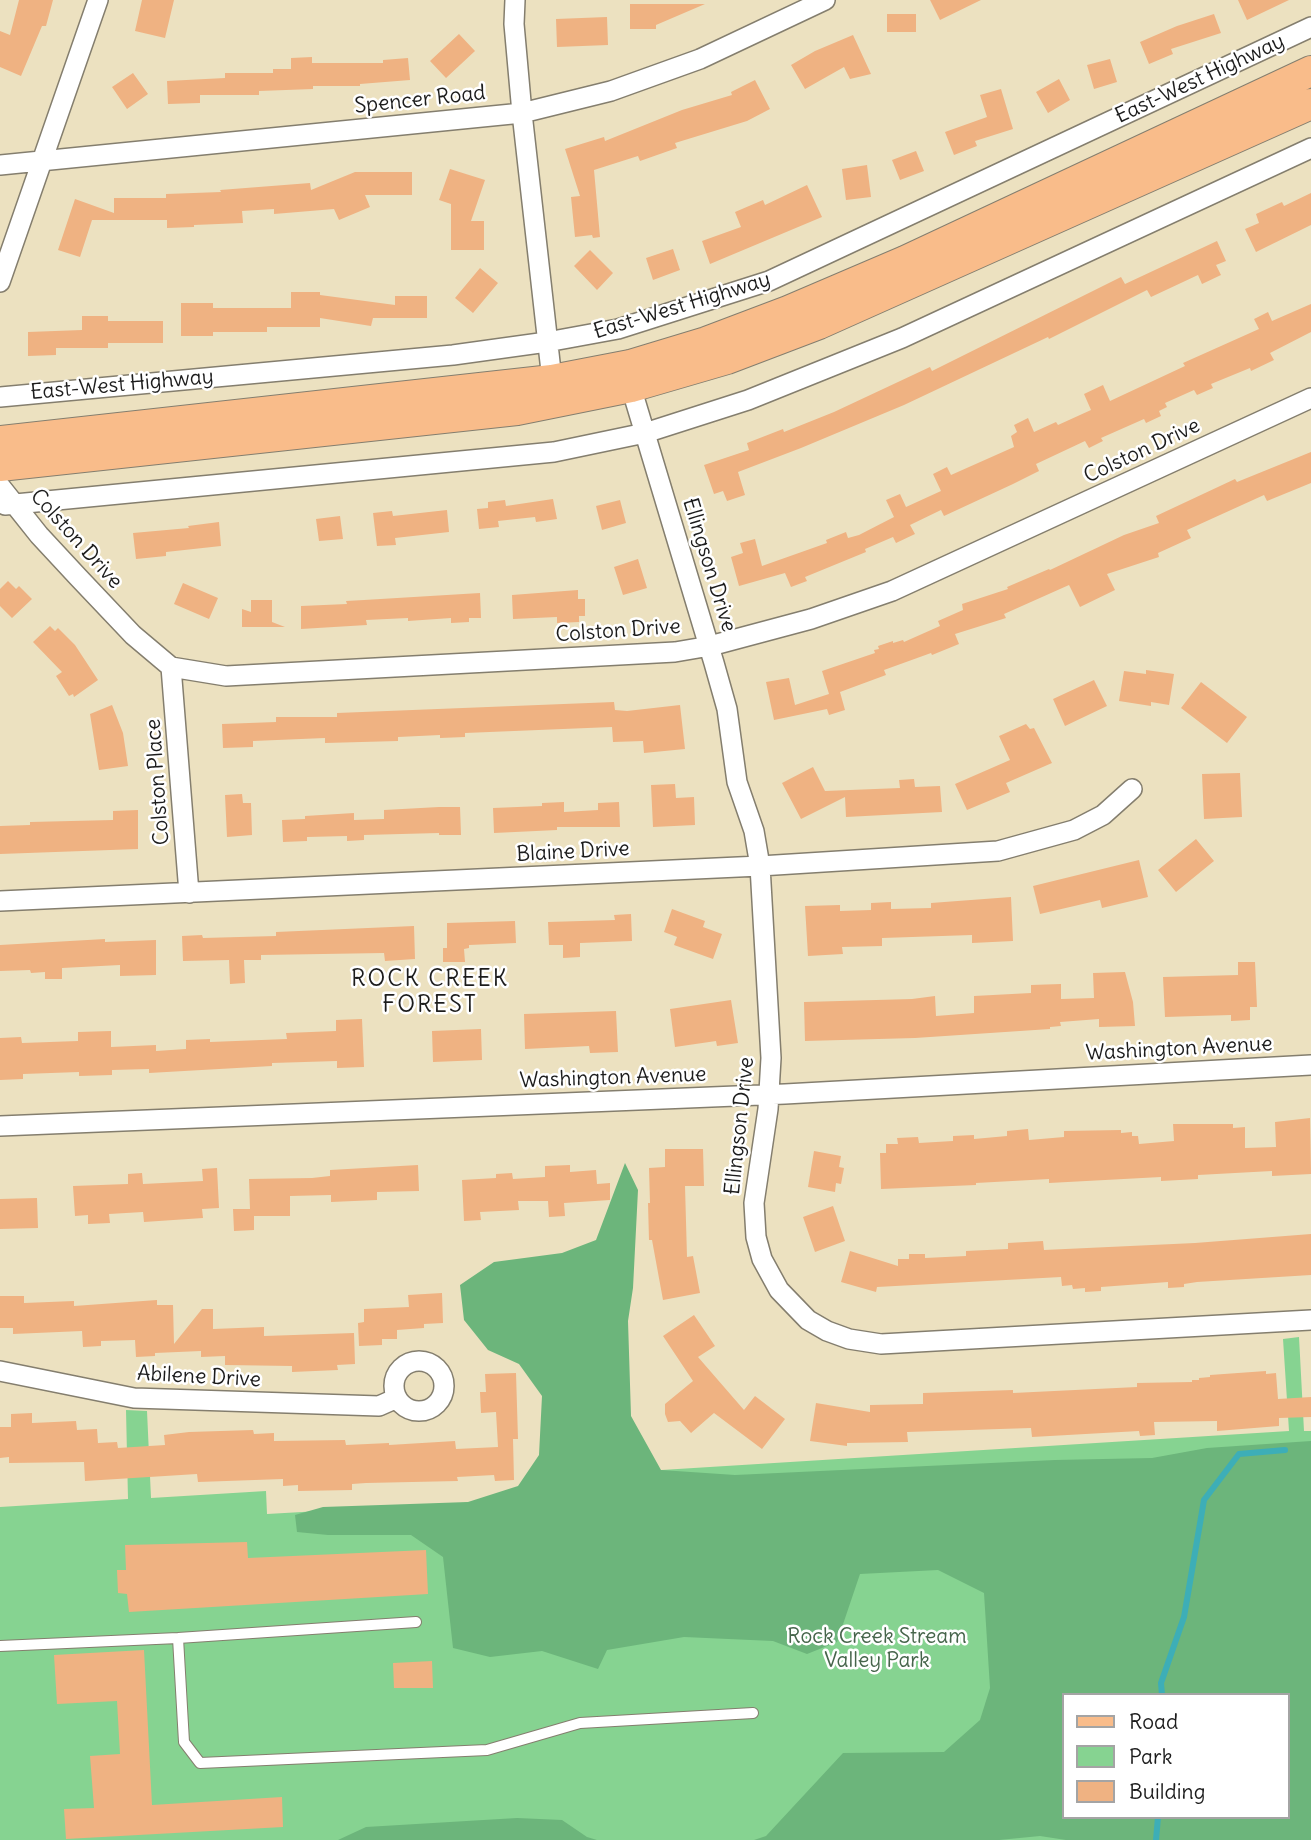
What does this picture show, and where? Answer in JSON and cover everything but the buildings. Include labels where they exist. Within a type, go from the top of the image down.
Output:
[{"type":"main road","name":"East-West Highway","points":[[0,441],[552,380],[643,361],[706,342],[789,311],[905,261],[1311,71]]},
{"type":"main road","points":[[0,466],[517,410],[631,387],[739,355],[820,324],[1311,104]]},
{"type":"street","points":[[0,282],[98,0]]},
{"type":"street","points":[[515,0],[514,23],[522,113],[552,380]]},
{"type":"street","name":"Spencer Road","points":[[0,165],[522,113],[611,90],[700,59],[825,0]]},
{"type":"street","name":"East-West Highway","points":[[0,397],[453,355],[618,329],[769,281],[1311,27]]},
{"type":"street","points":[[7,505],[554,452],[645,433],[748,400],[902,338],[1311,148]]},
{"type":"street","name":"Ellingson Drive","points":[[631,387],[727,709],[737,782],[754,831],[760,866],[772,1058],[770,1094],[754,1203],[756,1237],[762,1259],[779,1290],[808,1320],[827,1331],[849,1339],[881,1344],[1311,1320]]},
{"type":"street","name":"Colston Drive","points":[[0,486],[7,505],[133,635],[171,667],[226,676],[674,652],[710,646],[811,619],[892,591],[1311,398]]},
{"type":"street","name":"Colston Place","points":[[171,667],[189,893]]},
{"type":"street","name":"Blaine Drive","points":[[0,901],[760,866],[998,851],[1074,830],[1103,815],[1132,789]]},
{"type":"street","name":"Washington Avenue","points":[[0,1126],[770,1094],[1311,1065]]},
{"type":"street","name":"Abilene Drive","points":[[0,1371],[134,1398],[379,1406],[397,1398]]},
{"type":"lane","points":[[0,1646],[178,1638],[416,1622]]},
{"type":"lane","points":[[178,1638],[184,1742],[200,1763],[487,1750],[580,1723],[754,1713]]},
{"type":"green space","points":[[625,1163],[638,1190],[633,1288],[628,1321],[631,1416],[661,1470],[735,1475],[1152,1458],[1207,1448],[1311,1441],[1311,1840],[1066,1840],[1040,1836],[999,1840],[754,1840],[766,1836],[843,1753],[944,1752],[980,1720],[990,1688],[984,1593],[938,1570],[860,1574],[837,1642],[807,1654],[773,1641],[684,1637],[607,1650],[598,1669],[542,1651],[490,1657],[453,1648],[443,1557],[411,1535],[328,1535],[297,1532],[295,1515],[323,1507],[468,1502],[518,1486],[539,1455],[542,1396],[519,1364],[488,1350],[464,1320],[460,1285],[494,1262],[562,1253],[596,1240]]},
{"type":"green space","name":"Rock Creek Stream Valley Park","points":[[1299,1337],[1304,1431],[1311,1431],[1311,1840],[0,1840],[0,1507],[128,1499],[126,1410],[147,1411],[151,1498],[266,1491],[267,1514],[549,1498],[549,1477],[1289,1431],[1283,1339]]},
{"type":"green space","points":[[517,1818],[562,1820],[587,1837],[597,1840],[338,1840],[366,1827]]},
{"type":"waterway","points":[[1162,1693],[1161,1683],[1184,1617],[1204,1500],[1239,1454],[1285,1450]]},
{"type":"waterway","points":[[1156,1840],[1158,1819]]},
{"type":"district","name":"ROCK CREEK FOREST","points":[[430,992]]}]
